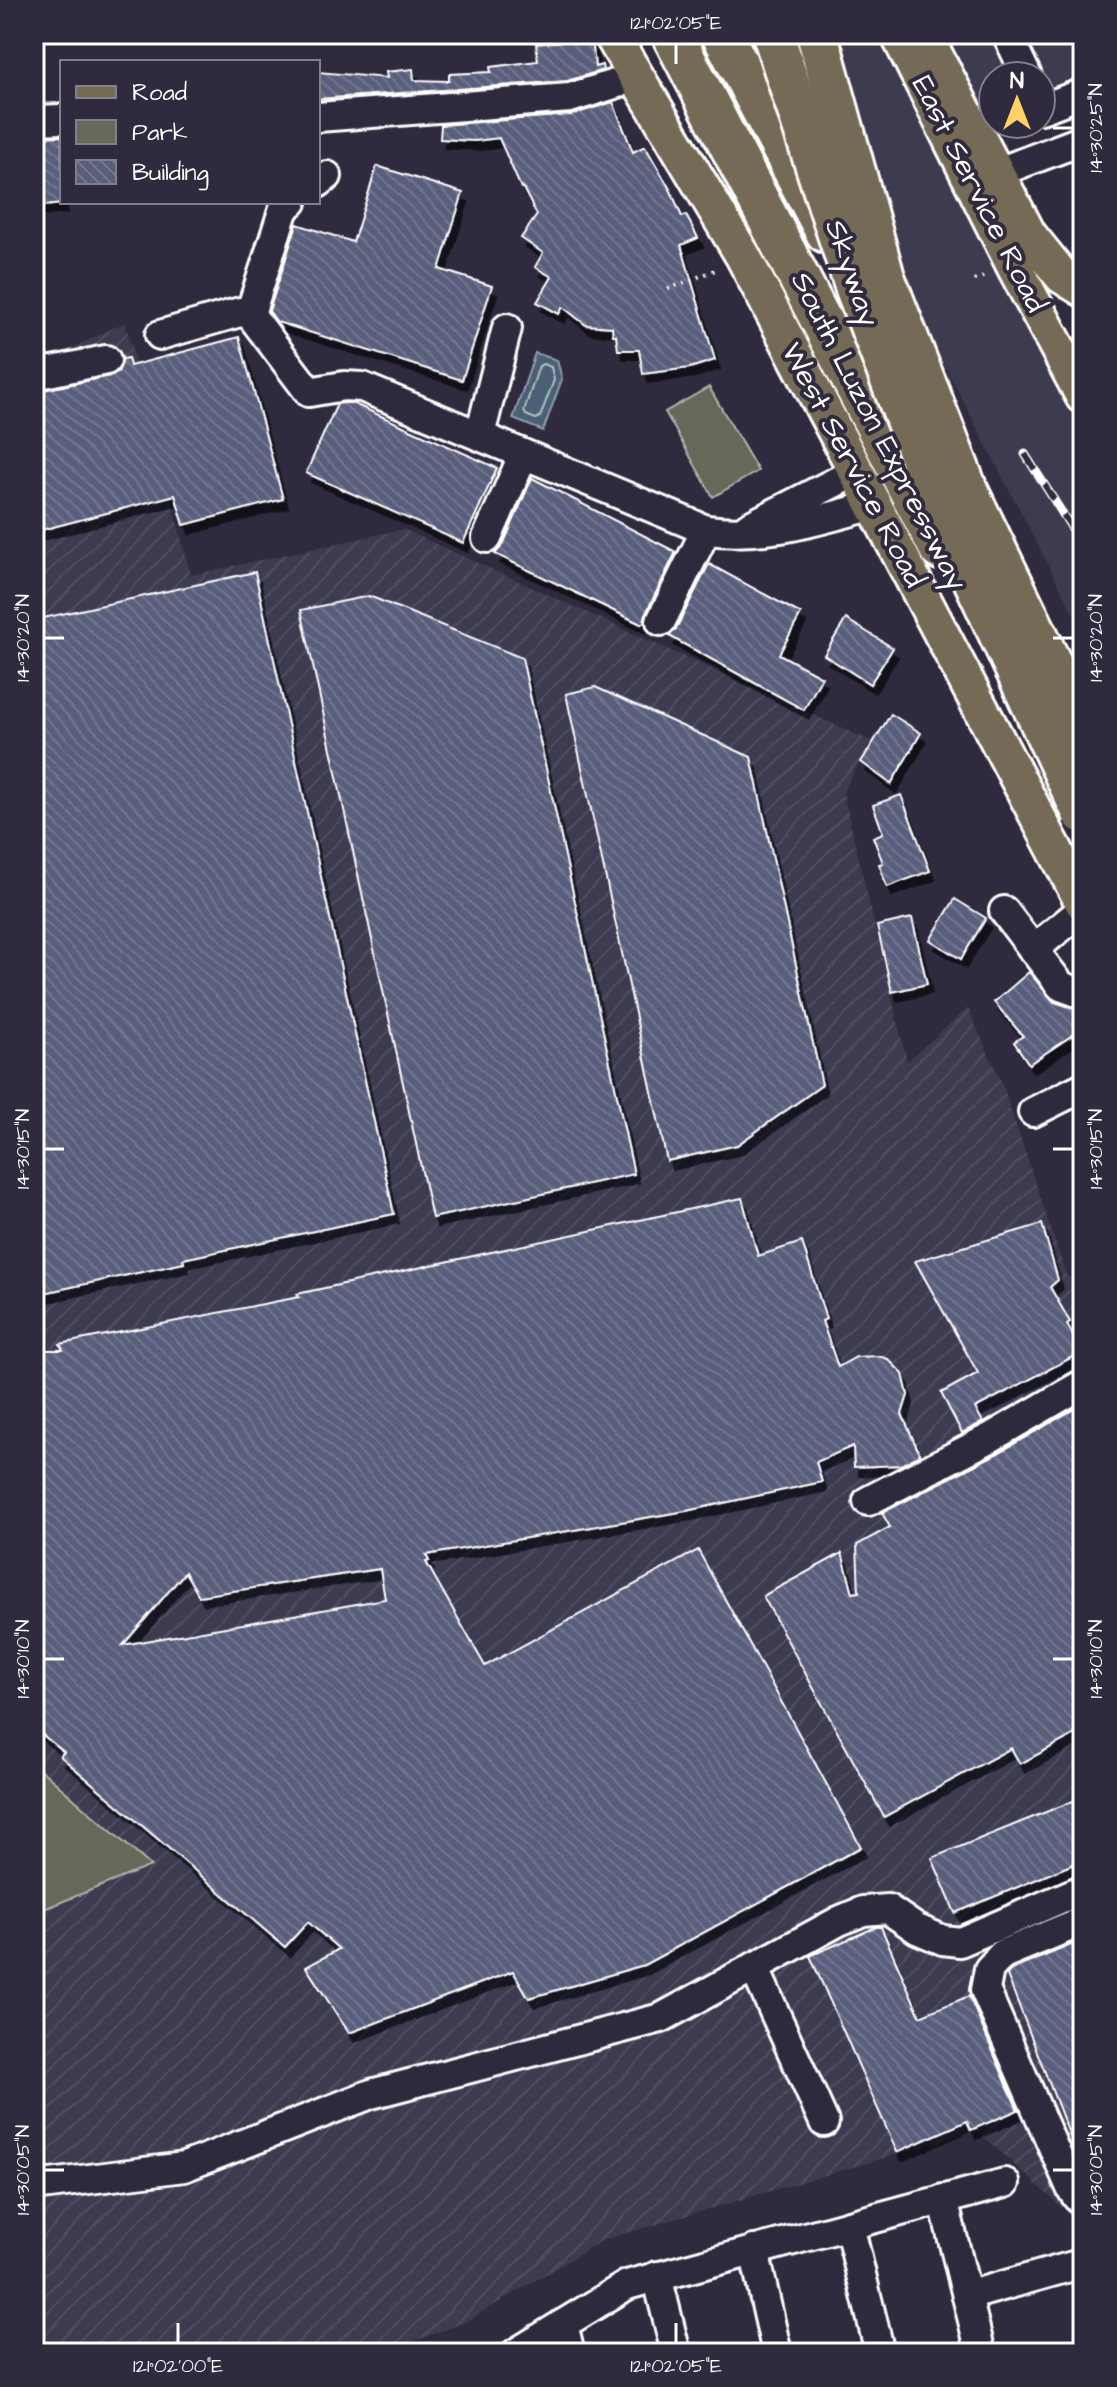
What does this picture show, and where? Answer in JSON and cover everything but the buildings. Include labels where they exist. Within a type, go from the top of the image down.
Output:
[{"type":"highway","name":"South Luzon Expressway","points":[[672,34],[845,362],[1083,828]]},
{"type":"highway","name":"South Luzon Expressway","points":[[722,34],[915,396],[1083,721]]},
{"type":"highway","points":[[742,34],[871,318]]},
{"type":"highway","name":"Skyway","points":[[773,34],[855,286],[938,503],[1083,813]]},
{"type":"highway","name":"Skyway","points":[[817,34],[884,277],[967,490],[1083,730]]},
{"type":"main road","name":"West Service Road","points":[[611,34],[743,256],[1083,903]]},
{"type":"main road","name":"East Service Road","points":[[898,34],[1083,396]]},
{"type":"main road","name":"East Service Road","points":[[924,34],[977,114]]},
{"type":"main road","name":"East Service Road","points":[[989,140],[996,173],[1038,249],[1062,276],[1083,289]]},
{"type":"street","points":[[1007,34],[1019,60]]},
{"type":"street","points":[[320,117],[570,98],[637,77]]},
{"type":"street","points":[[1057,102],[1083,93]]},
{"type":"street","points":[[34,120],[60,119]]},
{"type":"street","points":[[996,173],[1083,140]]},
{"type":"street","points":[[250,314],[284,208],[289,204]]},
{"type":"street","points":[[160,335],[240,312],[250,314],[304,403],[344,386],[362,387],[706,530],[737,533],[794,528],[874,505]]},
{"type":"street","points":[[480,435],[507,328]]},
{"type":"street","points":[[34,375],[106,360]]},
{"type":"street","points":[[487,538],[523,456]]},
{"type":"street","points":[[737,533],[857,471]]},
{"type":"street","points":[[661,621],[706,530]]},
{"type":"street","points":[[1033,950],[1083,909]]},
{"type":"street","points":[[1004,911],[1065,989],[1083,994]]},
{"type":"street","points":[[1033,1112],[1083,1087]]},
{"type":"street","points":[[868,1501],[990,1438],[1083,1384]]},
{"type":"street","points":[[34,2186],[184,2167],[371,2094],[661,2018],[863,1911],[888,1909],[917,1929],[943,1940],[960,1942],[1083,1889]]},
{"type":"street","points":[[1083,1921],[1003,1954],[989,1969],[985,1990],[1071,2188],[1077,2197],[1083,2197]]},
{"type":"street","points":[[754,1967],[824,2122]]},
{"type":"street","points":[[516,2353],[627,2285],[1005,2183]]},
{"type":"street","points":[[943,2199],[981,2353]]},
{"type":"street","points":[[849,2225],[880,2353]]},
{"type":"street","points":[[754,2250],[777,2353]]},
{"type":"street","points":[[967,2296],[1080,2264]]},
{"type":"street","points":[[657,2276],[676,2353]]},
{"type":"street","points":[[563,2324],[570,2353]]},
{"type":"path","points":[[668,289],[743,256]]},
{"type":"shaded area","points":[[772,34],[884,34],[1083,422],[1083,632]]},
{"type":"shaded area","points":[[942,34],[1083,34],[1083,75],[1057,84],[1057,60],[977,60],[977,105]]},
{"type":"shaded area","points":[[125,322],[191,575],[403,529],[871,741],[843,792],[907,1061],[968,1008],[1002,1083],[1067,1277],[1083,1280],[1083,2233],[1067,2212],[977,2131],[603,2240],[466,2322],[382,2353],[34,2353],[34,1913],[150,1866],[34,1764],[34,367]]},
{"type":"green space","points":[[709,387],[758,471],[713,497],[665,412]]},
{"type":"green space","points":[[34,1764],[151,1866],[34,1913]]},
{"type":"water","points":[[535,353],[557,360],[562,379],[543,431],[513,419]]},
{"type":"railway","points":[[1025,454],[1083,546]]}]
